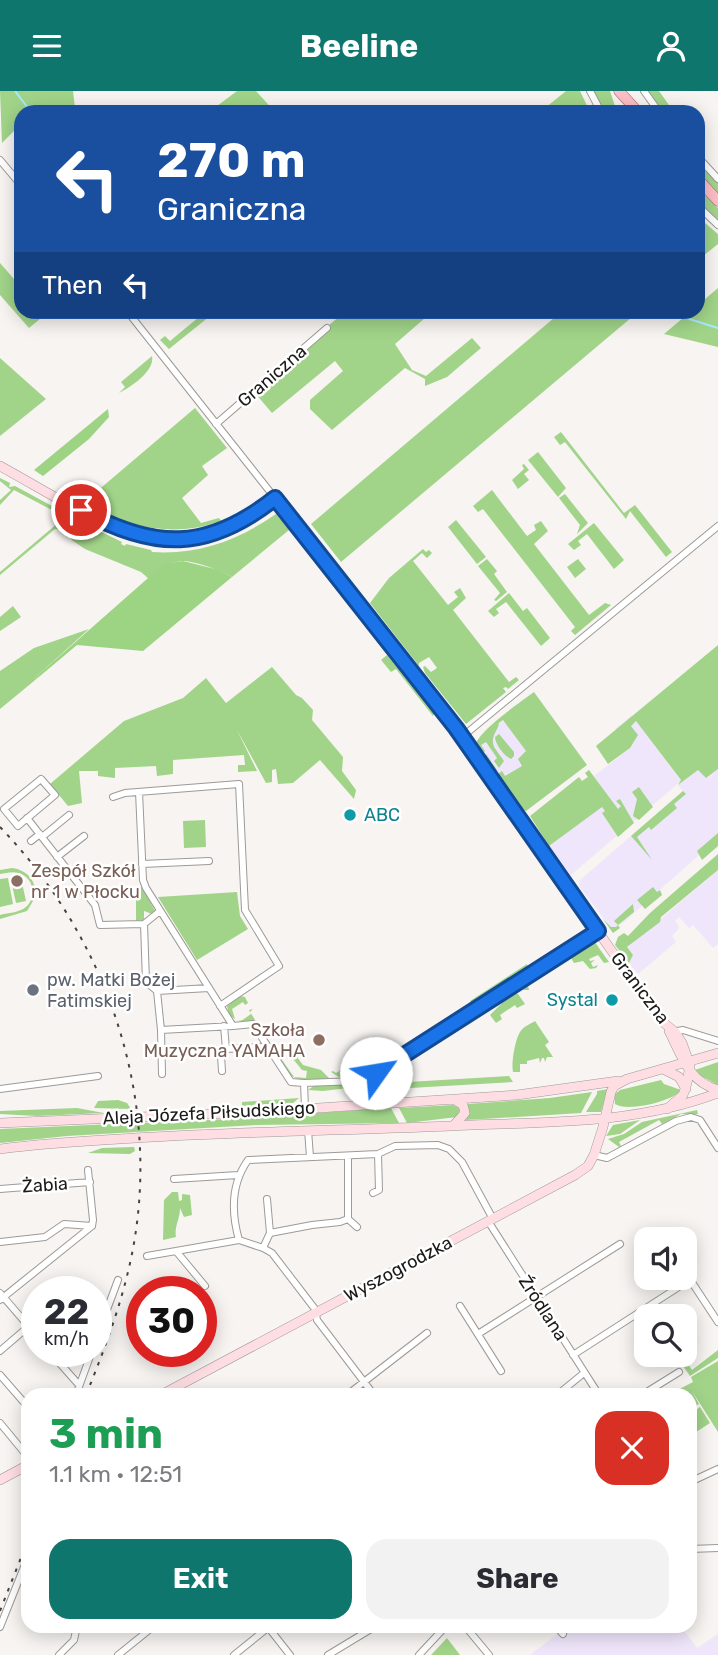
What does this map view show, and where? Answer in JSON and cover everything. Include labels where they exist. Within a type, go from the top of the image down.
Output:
[{"type":"main road","points":[[619,91],[632,105]]},
{"type":"main road","points":[[705,187],[718,201]]},
{"type":"street","points":[[0,160],[14,177]]},
{"type":"street","points":[[705,165],[718,179]]},
{"type":"street","points":[[705,213],[718,225]]},
{"type":"street","name":"Graniczna","points":[[133,319],[462,737],[672,1032],[688,1066]]},
{"type":"street","name":"Graniczna","points":[[215,424],[327,328]]},
{"type":"street","points":[[0,466],[110,525],[135,535],[159,539],[187,539],[222,531],[244,520],[275,498]]},
{"type":"street","points":[[462,737],[551,667],[718,526]]},
{"type":"street","points":[[41,779],[55,795],[27,818],[18,826],[4,809],[41,779]]},
{"type":"street","points":[[113,797],[125,793],[239,784],[245,910],[279,965],[220,1006]]},
{"type":"street","points":[[139,792],[143,880],[146,888],[233,1025]]},
{"type":"street","points":[[31,841],[69,815]]},
{"type":"street","points":[[27,818],[95,905],[100,925],[144,924],[160,911]]},
{"type":"street","points":[[57,857],[84,836]]},
{"type":"street","points":[[142,864],[209,861]]},
{"type":"street","points":[[144,924],[146,982],[158,991],[209,988]]},
{"type":"street","points":[[161,1030],[253,1024],[291,1082],[357,1081],[376,1073],[598,931]]},
{"type":"street","points":[[158,991],[162,1074]]},
{"type":"street","points":[[222,1071],[221,1056],[226,1049],[224,1026]]},
{"type":"street","points":[[672,1032],[683,1030],[718,1041]]},
{"type":"street","points":[[226,1049],[267,1045]]},
{"type":"street","points":[[718,1053],[688,1066],[627,1079],[612,1089],[594,1156],[607,1158],[676,1121],[691,1117],[700,1120],[718,1148]]},
{"type":"street","points":[[667,1109],[686,1089],[688,1066]]},
{"type":"street","points":[[688,1066],[703,1083],[718,1091]]},
{"type":"street","points":[[664,1070],[679,1077],[686,1089]]},
{"type":"street","points":[[0,1089],[98,1076]]},
{"type":"street","name":"Aleja Józefa Piłsudskiego","points":[[0,1123],[305,1108],[558,1091],[627,1079]]},
{"type":"street","points":[[304,1083],[305,1108]]},
{"type":"street","points":[[605,1118],[667,1109],[718,1091]]},
{"type":"street","points":[[452,1126],[465,1113],[463,1105],[453,1098]]},
{"type":"street","name":"Aleja Józefa Piłsudskiego","points":[[0,1149],[68,1141],[605,1118]]},
{"type":"street","points":[[578,1119],[590,1126],[599,1138]]},
{"type":"street","points":[[308,1129],[310,1157]]},
{"type":"street","name":"Źródlana","points":[[378,1154],[395,1146],[438,1145],[459,1157],[491,1220],[536,1297],[594,1388]]},
{"type":"street","points":[[239,1240],[234,1215],[235,1186],[238,1175],[248,1160],[378,1154],[379,1190],[373,1193]]},
{"type":"street","points":[[348,1156],[348,1219],[357,1227]]},
{"type":"street","name":"Wyszogrodzka","points":[[174,1388],[582,1171],[594,1156]]},
{"type":"street","points":[[21,1319],[1,1297],[92,1226],[88,1170]]},
{"type":"street","points":[[174,1179],[238,1175]]},
{"type":"street","name":"Żabia","points":[[0,1189],[90,1182]]},
{"type":"street","points":[[263,1248],[270,1233],[267,1199]]},
{"type":"street","points":[[270,1233],[348,1219]]},
{"type":"street","points":[[0,1243],[42,1238],[64,1223],[92,1226]]},
{"type":"street","points":[[147,1257],[239,1240],[263,1248],[274,1256],[317,1313],[317,1320],[369,1388]]},
{"type":"street","points":[[478,1334],[620,1244]]},
{"type":"street","points":[[176,1251],[197,1276]]},
{"type":"street","points":[[112,1296],[118,1280]]},
{"type":"street","points":[[573,1355],[688,1281],[694,1284],[718,1322]]},
{"type":"street","points":[[460,1306],[501,1371]]},
{"type":"street","points":[[356,1388],[427,1332]]},
{"type":"street","points":[[0,1351],[21,1333]]},
{"type":"street","points":[[64,1367],[79,1385]]},
{"type":"street","points":[[78,1388],[86,1367]]},
{"type":"street","points":[[653,1388],[679,1372]]},
{"type":"street","points":[[566,1388],[584,1373]]},
{"type":"street","points":[[0,1375],[21,1399]]},
{"type":"street","points":[[0,1423],[21,1444]]},
{"type":"street","points":[[0,1480],[21,1469]]},
{"type":"street","points":[[697,1479],[718,1469]]},
{"type":"street","points":[[697,1549],[718,1548]]},
{"type":"street","points":[[0,1627],[21,1574]]},
{"type":"street","points":[[59,1655],[74,1640],[76,1633]]},
{"type":"street","points":[[118,1655],[145,1633]]},
{"type":"street","points":[[234,1655],[261,1633]]},
{"type":"street","points":[[274,1633],[290,1655]]},
{"type":"street","points":[[328,1655],[364,1633]]},
{"type":"street","points":[[418,1655],[439,1633]]},
{"type":"street","points":[[471,1633],[488,1655]]},
{"type":"shaded area","points":[[632,715],[681,781],[571,875],[549,846],[610,800],[594,776],[629,749],[615,729]]},
{"type":"shaded area","points":[[505,719],[535,759],[502,783],[475,745]]},
{"type":"shaded area","points":[[699,769],[707,778],[718,769],[718,838],[624,922],[611,928],[579,886],[580,880],[683,791],[678,785]]},
{"type":"shaded area","points":[[718,870],[718,944],[713,948],[693,925],[689,928],[679,917],[675,921],[679,926],[678,930],[672,936],[676,942],[638,974],[621,953]]},
{"type":"shaded area","points":[[559,1633],[686,1633],[697,1648],[718,1634],[718,1655],[530,1655]]},
{"type":"green space","points":[[0,91],[73,91],[75,105],[14,105],[14,131],[2,143]]},
{"type":"green space","points":[[237,91],[256,91],[269,105],[218,105]]},
{"type":"green space","points":[[566,91],[580,91],[587,105],[549,105]]},
{"type":"green space","points":[[593,91],[610,91],[615,105],[600,105]]},
{"type":"green space","points":[[647,91],[659,91],[669,105],[658,105]]},
{"type":"green space","points":[[705,169],[718,183],[718,194],[705,180]]},
{"type":"green space","points":[[705,195],[718,208],[718,222],[705,210]]},
{"type":"green space","points":[[705,223],[718,234],[718,244],[705,254]]},
{"type":"green space","points":[[0,263],[14,279],[14,311],[0,295]]},
{"type":"green space","points":[[718,288],[718,347],[664,334],[682,319],[705,319],[705,299]]},
{"type":"green space","points":[[21,319],[40,319],[29,328]]},
{"type":"green space","points":[[197,319],[206,319],[169,349],[160,340],[165,336],[170,341]]},
{"type":"green space","points":[[336,319],[424,319],[395,344],[412,370],[426,376],[472,338],[481,348],[447,377],[425,386],[425,379],[405,368],[332,430],[310,409],[310,400],[343,371],[335,361],[272,413],[255,393],[331,327],[329,325]]},
{"type":"green space","points":[[553,319],[630,319],[341,562],[311,524]]},
{"type":"green space","points":[[152,356],[152,362],[146,372],[119,393],[125,387],[121,382]]},
{"type":"green space","points":[[0,358],[46,399],[0,436]]},
{"type":"green space","points":[[195,408],[227,448],[202,466],[208,475],[182,498],[201,523],[219,518],[221,521],[188,529],[140,526],[93,508],[95,505],[92,503],[90,506],[65,492],[67,489],[89,498]]},
{"type":"green space","points":[[108,409],[109,417],[89,439],[43,476],[34,470]]},
{"type":"green space","points":[[561,432],[624,513],[635,505],[672,552],[666,557],[630,511],[626,519],[565,442],[560,445],[554,437]]},
{"type":"green space","points":[[538,452],[566,488],[558,497],[528,460]]},
{"type":"green space","points":[[524,464],[529,470],[524,474],[529,480],[518,489],[512,480],[524,469]]},
{"type":"green space","points":[[0,478],[10,483],[9,487],[15,486],[52,506],[54,510],[56,508],[77,520],[79,524],[81,522],[125,546],[126,544],[152,552],[185,551],[217,544],[247,532],[276,514],[289,530],[232,577],[183,561],[164,567],[149,579],[141,572],[85,549],[61,529],[55,529],[0,575],[0,572],[65,517],[14,490],[0,505],[0,500],[11,490]]},
{"type":"green space","points":[[492,490],[527,536],[536,530],[534,525],[541,521],[548,531],[534,544],[589,615],[605,603],[611,605],[575,635],[571,631],[575,627],[483,509],[478,512],[473,506]]},
{"type":"green space","points":[[565,494],[588,523],[577,534],[580,525],[559,498]]},
{"type":"green space","points":[[262,515],[263,517],[240,531],[215,541],[188,546],[161,546],[213,539],[239,529]]},
{"type":"green space","points":[[456,520],[486,557],[477,564],[448,527]]},
{"type":"green space","points":[[594,523],[624,560],[614,569],[587,534],[578,541],[581,545],[574,550],[568,544]]},
{"type":"green space","points":[[423,549],[432,553],[427,558],[422,553],[413,561],[448,605],[458,597],[454,592],[460,588],[466,598],[453,610],[509,682],[516,677],[519,680],[508,689],[503,688],[506,692],[466,724],[425,673],[425,666],[431,672],[437,668],[429,657],[419,663],[419,666],[370,603],[389,578]]},
{"type":"green space","points":[[487,559],[497,571],[494,574],[507,592],[496,601],[494,600],[500,593],[478,566]]},
{"type":"green space","points":[[578,559],[586,569],[575,578],[567,567]]},
{"type":"green space","points":[[183,561],[219,570],[232,577],[143,651],[77,645],[34,681],[164,564]]},
{"type":"green space","points":[[509,593],[523,611],[527,608],[550,638],[541,646],[506,602],[496,609],[499,613],[494,617],[488,611]]},
{"type":"green space","points":[[13,606],[21,617],[0,631],[0,617]]},
{"type":"green space","points":[[89,629],[0,709],[0,671],[34,648]]},
{"type":"green space","points":[[718,645],[718,769],[706,778],[698,770],[678,785],[681,780],[636,721],[631,726],[638,735],[630,748],[608,764],[596,746]]},
{"type":"green space","points":[[387,655],[433,716],[396,669],[391,672],[381,660]]},
{"type":"green space","points":[[272,667],[313,710],[312,720],[343,757],[342,771],[356,790],[354,799],[320,760],[293,783],[278,784],[276,769],[272,770],[272,782],[266,783],[237,730],[257,771],[238,772],[238,765],[245,765],[244,755],[173,760],[173,774],[157,776],[156,766],[115,768],[115,778],[98,776],[98,771],[79,771],[82,803],[68,806],[50,784],[124,721],[183,698],[206,678],[226,703]]},
{"type":"green space","points":[[534,692],[587,765],[526,811],[521,809],[497,775],[502,771],[505,776],[522,766],[518,759],[526,751],[503,720],[498,724],[493,739],[494,746],[504,761],[499,768],[494,761],[497,758],[486,742],[481,745],[485,751],[483,753],[497,770],[494,772],[475,745],[492,724]]},
{"type":"green space","points":[[499,734],[514,752],[511,759],[497,743],[495,737]]},
{"type":"green space","points":[[589,770],[618,809],[621,806],[616,801],[620,799],[634,823],[618,837],[602,813],[605,811],[602,807],[549,846],[530,816],[579,777],[582,781],[588,777],[585,773]]},
{"type":"green space","points":[[639,787],[653,807],[639,820],[633,816],[637,799],[632,792]]},
{"type":"green space","points":[[683,791],[686,794],[674,804],[677,808],[651,830],[649,827],[637,837],[652,860],[631,836]]},
{"type":"green space","points":[[205,820],[206,847],[184,848],[183,821]]},
{"type":"green space","points":[[718,833],[718,846],[702,860],[697,851]]},
{"type":"green space","points":[[718,854],[718,870],[661,917],[660,922],[627,947],[633,955],[629,963],[615,945],[618,937],[624,933],[628,936],[650,913]]},
{"type":"green space","points":[[12,868],[30,877],[36,896],[27,911],[0,919],[0,915],[23,909],[31,900],[31,884],[24,875],[14,872],[0,874],[0,870]]},
{"type":"green space","points":[[8,878],[13,904],[0,907],[0,879]]},
{"type":"green space","points":[[22,883],[26,901],[16,903],[12,885]]},
{"type":"green space","points":[[136,887],[142,887],[155,911],[152,914],[144,911],[144,920],[136,921]]},
{"type":"green space","points":[[653,887],[657,892],[660,890],[662,895],[645,909],[637,900]]},
{"type":"green space","points":[[237,892],[240,916],[248,929],[197,960],[158,897]]},
{"type":"green space","points":[[633,904],[634,912],[618,925],[614,921]]},
{"type":"green space","points":[[603,919],[611,927],[618,925],[620,928],[613,933]]},
{"type":"green space","points":[[591,940],[609,962],[604,963],[598,955],[589,959],[595,960],[591,963],[593,967],[598,965],[590,969],[583,961],[574,963],[571,958],[528,986],[529,990],[523,990],[525,983]]},
{"type":"green space","points":[[527,964],[526,972],[474,1005],[470,1001]]},
{"type":"green space","points":[[510,992],[518,994],[525,1004],[517,1008],[515,1005],[500,1015],[502,1019],[496,1023],[490,1015],[502,1003],[501,1001],[491,1006]]},
{"type":"green space","points":[[240,996],[245,997],[248,1003],[245,1005],[243,1002],[232,1009],[235,1019],[230,1015],[227,1006]]},
{"type":"green space","points":[[250,1012],[274,1049],[279,1050],[274,1050],[255,1022],[242,1021]]},
{"type":"green space","points":[[535,1021],[549,1042],[545,1045],[553,1057],[547,1057],[545,1062],[542,1058],[540,1063],[539,1058],[527,1061],[527,1064],[520,1064],[520,1072],[513,1072],[518,1036]]},
{"type":"green space","points":[[291,1049],[303,1065],[321,1070],[330,1079],[298,1079],[291,1076],[281,1060],[282,1055],[282,1060],[294,1077],[306,1078],[307,1071],[302,1070],[289,1054]]},
{"type":"green space","points":[[358,1059],[361,1065],[357,1070],[359,1075],[339,1077],[331,1072],[336,1073]]},
{"type":"green space","points":[[718,1062],[718,1085],[695,1070]]},
{"type":"green space","points":[[509,1076],[513,1082],[393,1089],[359,1088],[359,1085],[373,1081],[375,1084]]},
{"type":"green space","points":[[661,1080],[664,1084],[681,1090],[669,1098],[649,1105],[629,1107],[615,1104],[614,1095],[620,1090]]},
{"type":"green space","points":[[356,1084],[357,1087],[308,1090],[315,1085]]},
{"type":"green space","points":[[608,1089],[601,1112],[586,1112],[597,1091]]},
{"type":"green space","points":[[592,1092],[581,1113],[466,1120],[469,1113],[467,1104]]},
{"type":"green space","points":[[299,1098],[293,1103],[242,1106],[242,1102]]},
{"type":"green space","points":[[118,1100],[127,1103],[131,1109],[94,1108],[98,1101]]},
{"type":"green space","points":[[453,1105],[460,1109],[457,1117],[407,1123],[399,1108]]},
{"type":"green space","points":[[77,1108],[104,1113],[37,1116],[0,1114],[0,1111]]},
{"type":"green space","points":[[391,1108],[399,1123],[257,1125],[67,1136],[0,1143],[0,1129],[227,1119]]},
{"type":"green space","points":[[697,1110],[698,1114],[681,1114],[662,1124],[659,1120],[619,1142],[619,1147],[608,1139],[624,1134],[642,1122]]},
{"type":"green space","points":[[640,1120],[620,1134],[606,1136],[613,1125]]},
{"type":"green space","points":[[134,1147],[135,1151],[130,1154],[88,1153],[102,1148]]},
{"type":"green space","points":[[172,1192],[178,1192],[179,1201],[182,1200],[182,1194],[190,1195],[192,1215],[184,1217],[180,1208],[176,1237],[163,1240],[164,1200]]},
{"type":"green space","points":[[718,1350],[718,1358],[690,1376],[684,1367],[690,1367],[692,1370]]},
{"type":"green space","points":[[718,1361],[718,1432],[697,1399],[697,1388],[682,1388],[693,1382],[691,1377]]},
{"type":"green space","points":[[700,1407],[710,1423],[697,1431],[697,1409]]},
{"type":"green space","points":[[447,1638],[460,1655],[431,1655]]},
{"type":"waterway","points":[[15,91],[26,105]]},
{"type":"waterway","points":[[689,319],[718,328]]},
{"type":"railway","points":[[0,827],[37,870],[69,917],[95,967],[116,1019],[131,1074],[139,1130],[140,1186],[134,1243],[126,1282],[89,1388]]},
{"type":"railway","points":[[0,1611],[21,1558]]},
{"type":"place","name":"ABC","points":[[350,815]]},
{"type":"place","name":"Zespół Szkół nr 1 w Płocku","points":[[17,881]]},
{"type":"place","name":"pw. Matki Bożej Fatimskiej","points":[[33,990]]},
{"type":"place","name":"Systal","points":[[612,1000]]},
{"type":"place","name":"Szkoła Muzyczna YAMAHA","points":[[319,1040]]},
{"type":"route","points":[[81,510],[117,529],[135,535],[159,539],[187,539],[222,531],[252,515],[275,498],[456,728],[598,931],[376,1073]]}]
